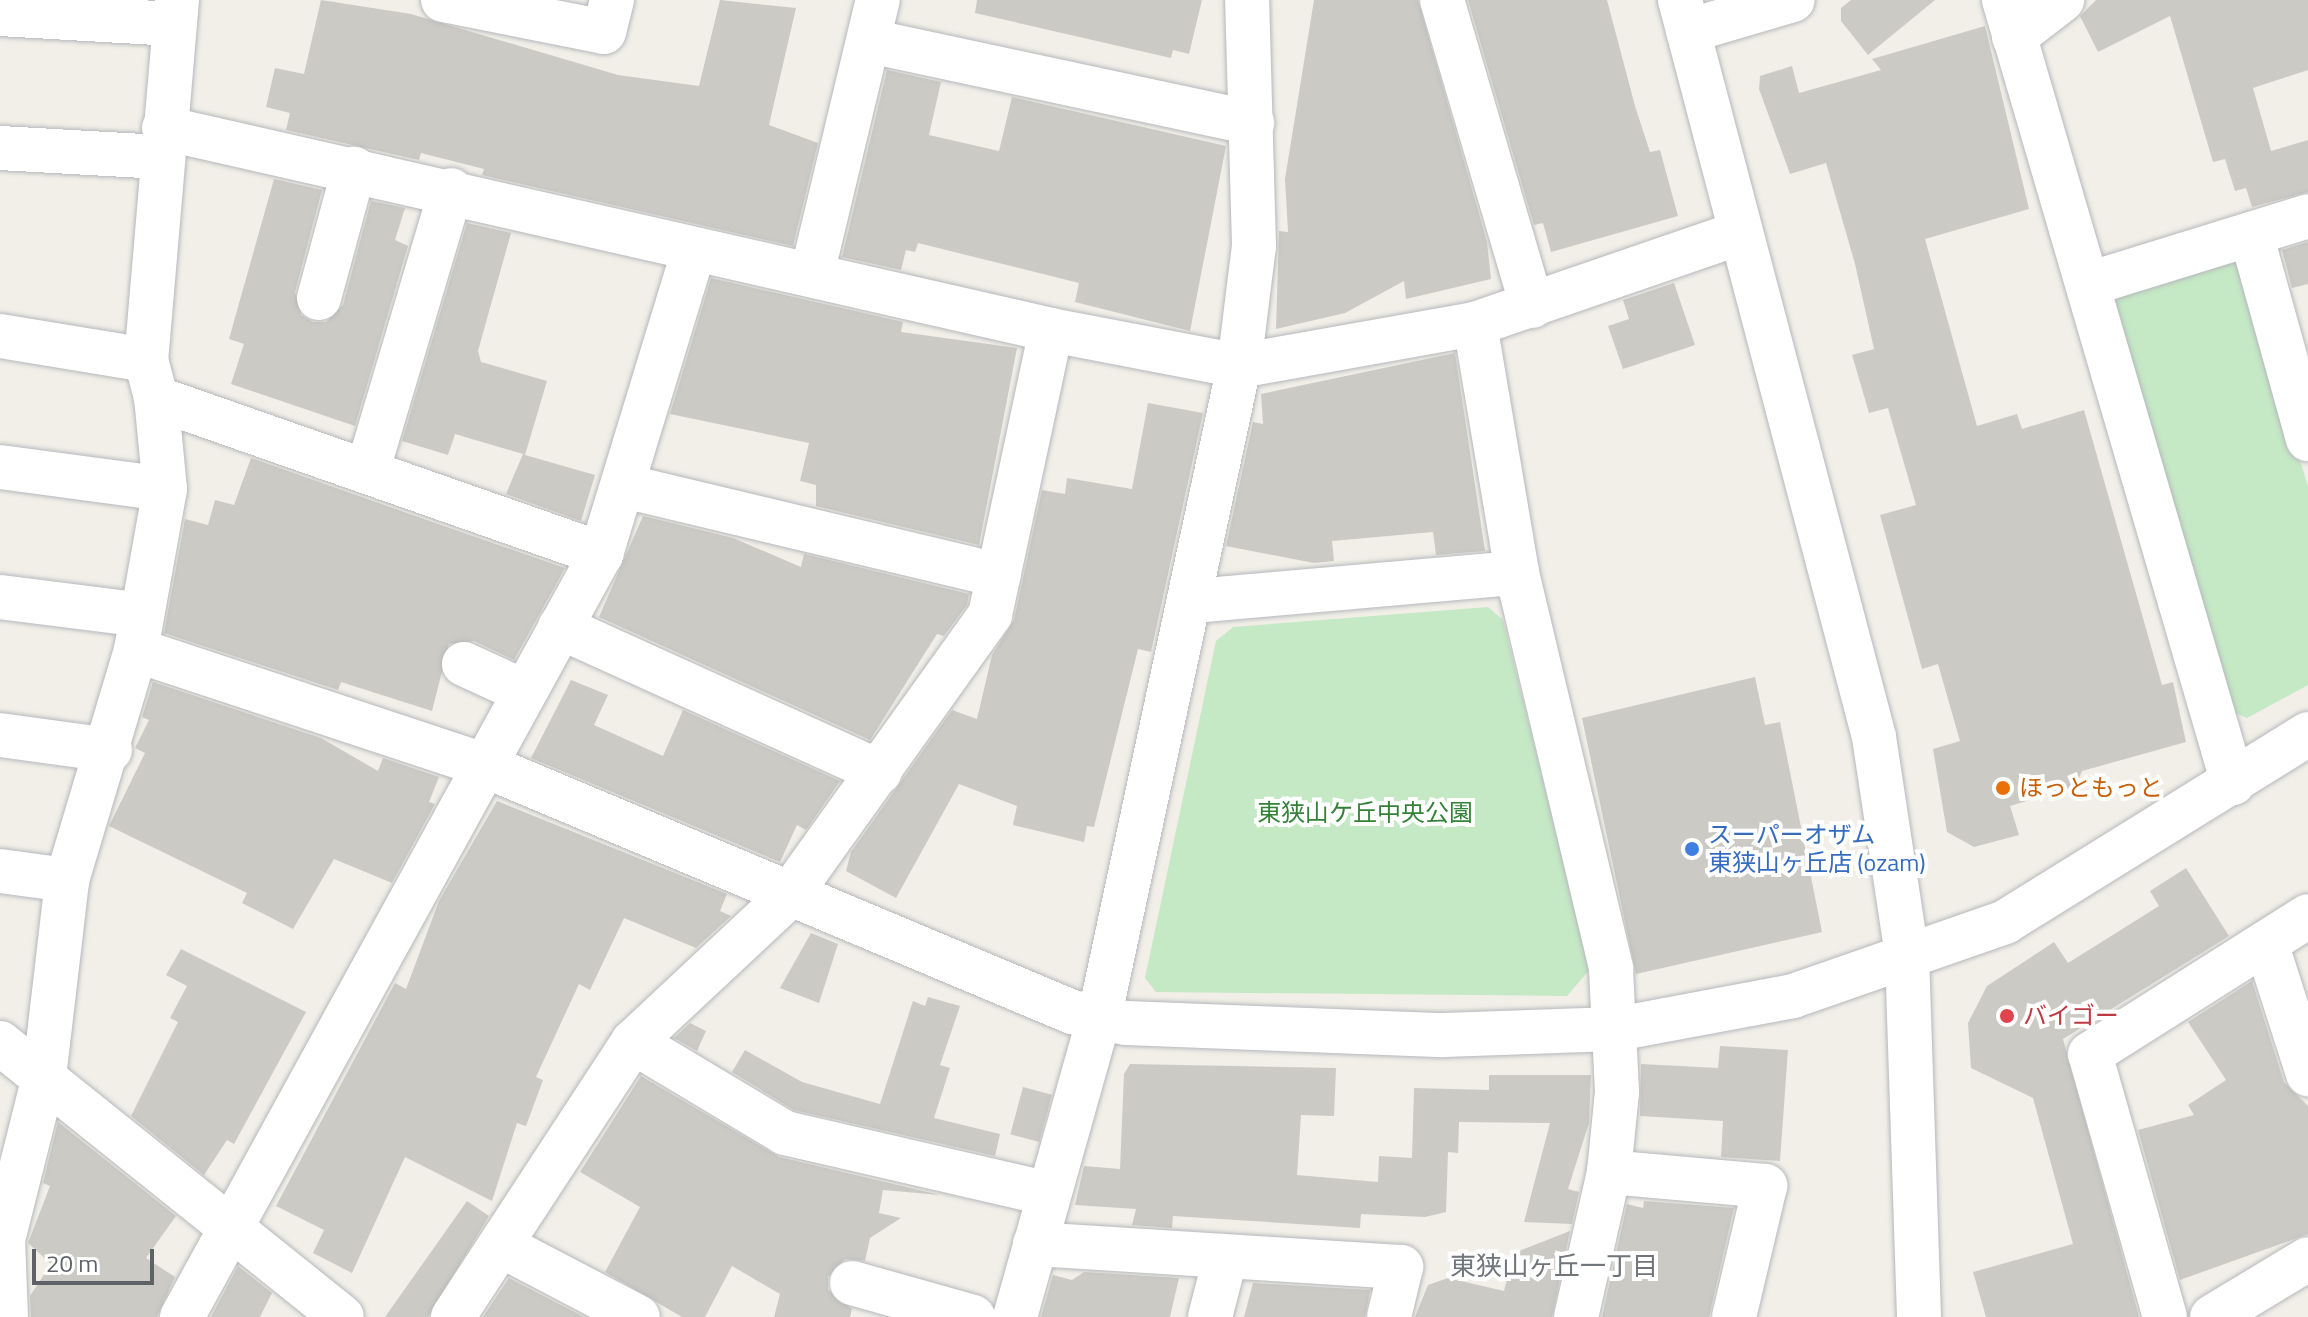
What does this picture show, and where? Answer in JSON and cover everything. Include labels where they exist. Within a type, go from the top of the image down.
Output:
[{"type":"street","points":[[443,0],[604,32],[612,0]]},
{"type":"street","points":[[1015,1317],[1099,1019],[1194,601],[1239,366],[1254,246],[1247,0]]},
{"type":"street","points":[[1442,0],[1532,306]]},
{"type":"street","points":[[1793,0],[1684,16],[1874,737],[1907,955],[1919,1317]]},
{"type":"street","points":[[2062,0],[2009,18],[2092,283],[2233,783]]},
{"type":"street","points":[[0,14],[175,12],[163,142],[151,379],[165,489],[139,633],[110,750],[67,880],[44,1077],[10,1154],[3,1240],[6,1317]]},
{"type":"street","points":[[812,274],[874,20],[1252,123]]},
{"type":"street","points":[[0,148],[163,142],[354,169],[694,250],[1051,330],[1239,366],[1475,324],[1740,233]]},
{"type":"street","points":[[319,298],[354,169]]},
{"type":"street","points":[[368,469],[451,190]]},
{"type":"street","points":[[2092,283],[2308,216]]},
{"type":"street","points":[[2251,234],[2305,419]]},
{"type":"street","points":[[182,1317],[601,554],[694,250]]},
{"type":"street","points":[[1475,324],[1517,573],[1611,969],[1617,1029],[1609,1172],[1576,1317]]},
{"type":"street","points":[[453,1317],[504,1247],[633,1042],[788,897],[990,615],[1051,330]]},
{"type":"street","points":[[0,336],[151,379],[368,469],[601,554]]},
{"type":"street","points":[[0,467],[165,489]]},
{"type":"street","points":[[624,486],[999,575]]},
{"type":"street","points":[[1194,601],[1517,573]]},
{"type":"street","points":[[0,597],[139,633],[486,766],[788,897],[1099,1019],[1444,1035],[1617,1029],[1793,996],[2005,922],[2308,734]]},
{"type":"street","points":[[560,627],[880,772]]},
{"type":"street","points":[[464,664],[525,692]]},
{"type":"street","points":[[0,735],[110,750]]},
{"type":"street","points":[[0,871],[67,880]]},
{"type":"street","points":[[2165,1317],[2090,1054],[2308,916]]},
{"type":"street","points":[[2266,943],[2308,1074]]},
{"type":"street","points":[[633,1042],[785,1133],[1049,1194]]},
{"type":"street","points":[[0,1043],[235,1224],[342,1317]]},
{"type":"street","points":[[1609,1172],[1765,1186],[1734,1317]]},
{"type":"street","points":[[1035,1244],[1225,1259],[1401,1267],[1389,1317]]},
{"type":"street","points":[[504,1247],[638,1317]]},
{"type":"street","points":[[1210,1317],[1225,1259]]},
{"type":"street","points":[[2232,1312],[2308,1259]]},
{"type":"street","points":[[852,1283],[973,1317]]},
{"type":"green space","points":[[2225,258],[2241,265],[2308,487],[2308,685],[2247,718],[2233,712],[2113,306],[2122,290]]},
{"type":"green space","name":"東狭山ケ丘中央公園","points":[[1488,607],[1503,620],[1590,969],[1567,996],[1156,992],[1145,978],[1216,641],[1233,627]]},
{"type":"building","points":[[321,0],[411,14],[618,75],[699,86],[720,0],[796,8],[769,125],[818,143],[793,246],[482,175],[484,169],[421,153],[419,160],[286,130],[290,113],[266,107],[275,68],[304,74]]},
{"type":"building","points":[[977,0],[1202,0],[1189,54],[1173,50],[1171,58],[975,13]]},
{"type":"building","points":[[1314,0],[1418,0],[1487,242],[1491,279],[1406,299],[1404,281],[1345,313],[1276,329],[1279,231],[1288,232],[1285,179]]},
{"type":"building","points":[[1468,0],[1607,0],[1650,152],[1660,150],[1678,216],[1551,252],[1543,223],[1534,225]]},
{"type":"building","points":[[1851,0],[1935,0],[1868,55],[1841,21],[1841,8]]},
{"type":"building","points":[[2096,0],[2308,0],[2308,70],[2253,88],[2271,151],[2308,140],[2308,192],[2252,207],[2246,188],[2235,191],[2225,159],[2213,162],[2170,16],[2098,52],[2080,16]]},
{"type":"building","points":[[1985,26],[2029,209],[1925,239],[1977,426],[2017,414],[2022,429],[2084,410],[2162,685],[2173,682],[2186,742],[2082,771],[2076,786],[2010,806],[2019,835],[1974,847],[1947,832],[1933,749],[1960,741],[1938,664],[1922,669],[1880,515],[1916,505],[1888,408],[1869,413],[1852,355],[1874,349],[1855,264],[1826,163],[1790,174],[1759,89],[1760,76],[1792,66],[1799,93],[1881,70],[1872,59]]},
{"type":"building","points":[[887,70],[941,82],[929,135],[999,151],[1012,97],[1226,146],[1190,331],[1075,302],[1079,283],[918,243],[915,252],[906,250],[901,270],[842,257]]},
{"type":"building","points":[[274,179],[322,190],[295,292],[301,315],[313,322],[326,322],[343,305],[371,201],[405,208],[395,240],[408,246],[355,426],[231,384],[244,344],[229,339]]},
{"type":"building","points":[[467,223],[511,233],[478,351],[481,362],[547,381],[525,455],[595,475],[581,521],[506,494],[523,454],[455,434],[448,455],[402,441]]},
{"type":"building","points":[[2308,242],[2308,284],[2292,288],[2282,250]]},
{"type":"building","points":[[711,278],[903,322],[901,332],[1017,348],[979,545],[816,506],[816,485],[800,481],[809,443],[670,414]]},
{"type":"building","points":[[1674,283],[1695,345],[1623,369],[1608,326],[1629,319],[1623,300]]},
{"type":"building","points":[[1455,353],[1485,551],[1436,555],[1433,532],[1332,541],[1334,561],[1314,563],[1226,546],[1253,422],[1263,424],[1261,394]]},
{"type":"building","points":[[1148,403],[1203,413],[1151,652],[1138,649],[1094,827],[1087,826],[1084,842],[1013,825],[1017,806],[959,784],[896,898],[846,871],[851,852],[952,710],[977,719],[992,655],[1014,620],[1042,490],[1065,494],[1067,478],[1132,489]]},
{"type":"building","points":[[251,458],[565,568],[514,660],[474,641],[449,644],[432,711],[341,682],[338,690],[164,633],[185,519],[208,525],[215,500],[234,505]]},
{"type":"building","points":[[643,516],[733,538],[801,567],[804,554],[969,594],[967,605],[944,636],[937,634],[870,740],[599,617]]},
{"type":"building","points":[[1755,677],[1765,725],[1780,722],[1822,932],[1636,974],[1582,718]]},
{"type":"building","points":[[571,680],[608,695],[594,725],[663,756],[683,710],[840,781],[806,830],[797,825],[780,862],[531,758]]},
{"type":"building","points":[[153,682],[321,738],[378,771],[383,758],[439,777],[429,802],[435,804],[392,883],[334,859],[293,929],[242,903],[247,893],[109,826],[145,753],[135,748],[149,720],[142,717]]},
{"type":"building","points":[[497,801],[727,894],[720,911],[731,916],[696,948],[624,918],[590,990],[579,984],[536,1077],[543,1080],[526,1126],[517,1123],[492,1201],[405,1157],[352,1273],[313,1253],[324,1230],[276,1206],[395,983],[406,989],[439,901]]},
{"type":"building","points":[[2186,868],[2229,936],[2063,1039],[2139,1317],[1986,1317],[1973,1272],[2073,1244],[2033,1098],[1971,1068],[1968,1023],[1987,986],[2054,942],[2068,963],[2159,906],[2150,891]]},
{"type":"building","points":[[811,933],[838,944],[819,1003],[780,988]]},
{"type":"building","points":[[181,949],[306,1012],[234,1144],[227,1140],[204,1175],[131,1116],[178,1022],[170,1018],[187,986],[166,975]]},
{"type":"building","points":[[2252,981],[2284,1082],[2308,1106],[2308,1234],[2180,1280],[2138,1130],[2194,1115],[2188,1105],[2226,1080],[2188,1022]]},
{"type":"building","points":[[928,997],[960,1006],[940,1065],[950,1068],[934,1118],[1000,1134],[995,1156],[794,1110],[732,1072],[745,1050],[802,1082],[880,1104],[913,1001],[925,1006]]},
{"type":"building","points":[[690,1023],[706,1031],[697,1051],[674,1038]]},
{"type":"building","points":[[1720,1046],[1788,1050],[1780,1161],[1721,1157],[1723,1121],[1640,1116],[1641,1064],[1718,1068]]},
{"type":"building","points":[[1130,1064],[1336,1068],[1334,1116],[1301,1115],[1297,1175],[1378,1182],[1379,1156],[1412,1158],[1414,1088],[1489,1090],[1489,1075],[1591,1075],[1589,1123],[1568,1189],[1579,1192],[1572,1224],[1524,1222],[1550,1123],[1459,1122],[1458,1153],[1448,1152],[1446,1212],[1425,1217],[1361,1214],[1360,1228],[1173,1216],[1172,1228],[1132,1225],[1136,1209],[1075,1205],[1084,1166],[1120,1169],[1124,1074]]},
{"type":"building","points":[[641,1076],[779,1157],[940,1195],[883,1190],[879,1213],[901,1218],[870,1238],[865,1261],[845,1259],[828,1277],[828,1290],[852,1309],[850,1317],[774,1317],[780,1294],[732,1266],[705,1317],[682,1317],[605,1272],[640,1207],[580,1172]]},
{"type":"building","points":[[1023,1087],[1052,1095],[1039,1142],[1010,1134]]},
{"type":"building","points":[[58,1122],[176,1216],[146,1258],[175,1277],[157,1317],[31,1317],[30,1296],[51,1264],[28,1243],[50,1186],[43,1183]]},
{"type":"building","points":[[467,1201],[489,1216],[428,1317],[385,1317]]},
{"type":"building","points":[[1644,1201],[1734,1208],[1709,1317],[1602,1317],[1627,1204],[1643,1208]]},
{"type":"building","points":[[1570,1231],[1552,1317],[1415,1317],[1428,1285],[1448,1278],[1504,1291],[1514,1253]]},
{"type":"building","points":[[238,1266],[272,1293],[260,1317],[211,1317]]},
{"type":"building","points":[[1084,1272],[1179,1278],[1170,1317],[1041,1317],[1053,1275],[1072,1280]]},
{"type":"building","points":[[509,1278],[584,1317],[483,1317]]},
{"type":"building","points":[[1253,1283],[1370,1290],[1365,1317],[1244,1317]]},
{"type":"place","name":"ほっともっと","points":[[2003,788]]},
{"type":"place","name":"スーパーオザム 東狭山ヶ丘店 (ozam)","points":[[1692,849]]},
{"type":"place","name":"バイゴー","points":[[2007,1016]]},
{"type":"district","name":"東狭山ヶ丘一丁目","points":[[1554,1266]]}]
